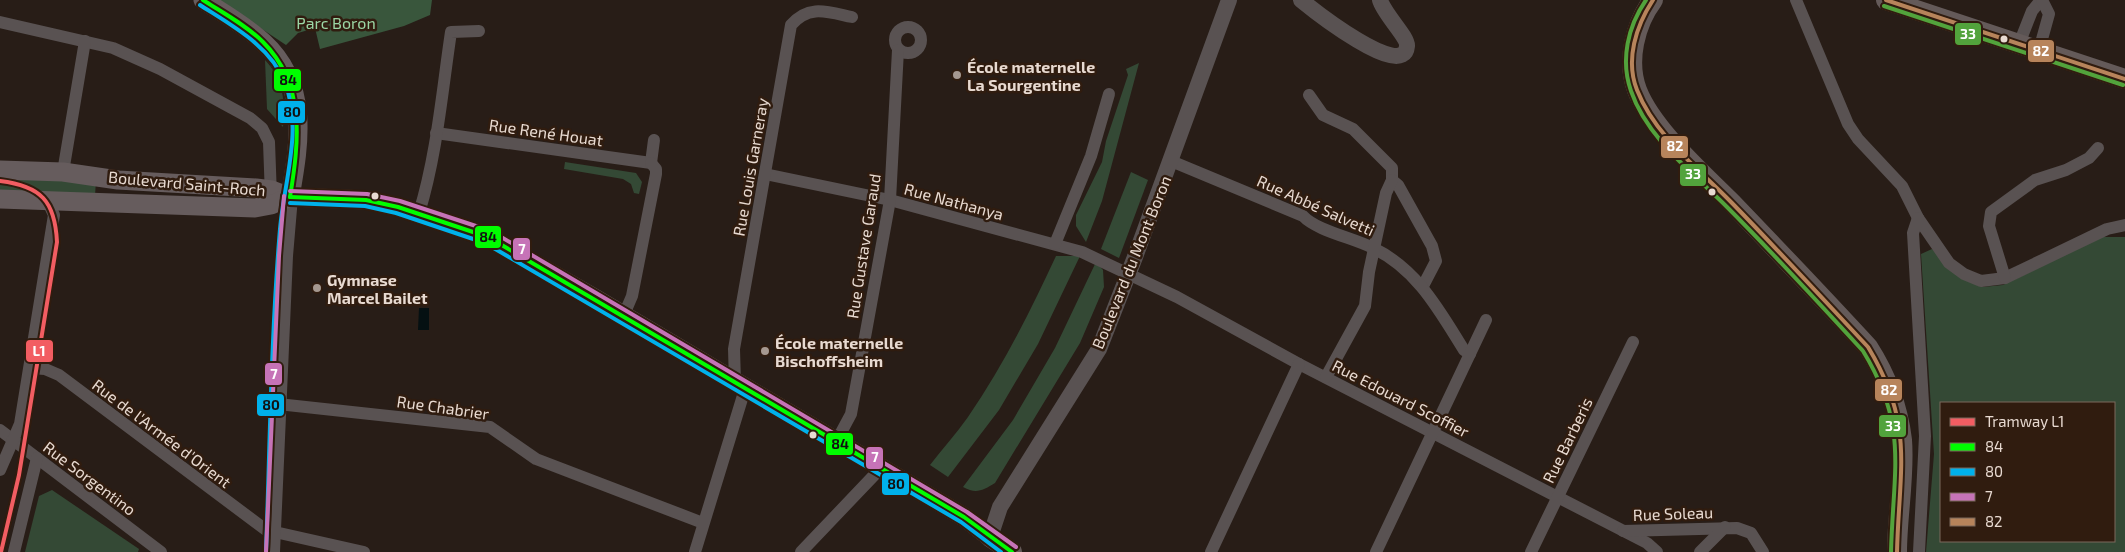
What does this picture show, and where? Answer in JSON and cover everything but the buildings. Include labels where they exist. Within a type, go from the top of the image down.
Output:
[{"type":"main road","points":[[203,0],[262,40],[285,67],[291,80],[296,96],[298,116],[290,197],[366,200],[419,213],[488,237],[964,517],[990,544],[1012,552]]},
{"type":"main road","points":[[1653,0],[1636,32],[1633,45],[1632,63],[1636,89],[1646,109],[1691,160],[1868,347],[1881,368],[1898,417],[1902,442],[1897,552]]},
{"type":"main road","points":[[1886,0],[2125,78]]},
{"type":"main road","name":"Boulevard Saint-Roch","points":[[0,170],[63,172],[272,198],[290,197]]},
{"type":"main road","name":"Boulevard Saint-Roch","points":[[0,199],[243,208],[272,198]]},
{"type":"street","name":"Boulevard du Mont Boron","points":[[990,544],[1000,507],[1099,349],[1129,274],[1229,0]]},
{"type":"street","points":[[1301,0],[1345,33],[1385,54],[1400,56],[1405,53],[1408,46],[1406,40],[1384,12],[1380,0]]},
{"type":"street","points":[[1796,0],[1848,124],[1858,138],[1902,186],[1918,218],[1950,263],[1964,274],[1982,281],[2005,278],[2107,229],[2125,225]]},
{"type":"street","points":[[2019,44],[2032,10],[2041,0],[2049,14],[2039,50]]},
{"type":"street","name":"Rue Louis Garneray","points":[[694,552],[740,386],[734,349],[791,25],[807,11],[818,9],[852,18]]},
{"type":"street","points":[[0,22],[113,48],[160,69],[250,118],[262,128],[269,142],[272,198]]},
{"type":"street","points":[[419,213],[426,189],[452,32],[479,31]]},
{"type":"street","points":[[63,172],[85,42]]},
{"type":"street","name":"Rue Gustave Garaud","points":[[836,442],[851,414],[890,200],[898,50]]},
{"type":"street","points":[[1055,244],[1091,156],[1109,94]]},
{"type":"street","points":[[1309,94],[1323,115],[1353,129],[1392,168],[1392,180],[1386,193],[1375,248],[1424,286],[1464,350],[1470,354]]},
{"type":"street","name":"Rue René Houat","points":[[436,133],[651,163]]},
{"type":"street","points":[[624,317],[632,296],[656,174],[656,169],[651,163],[654,140]]},
{"type":"street","points":[[2005,278],[1989,226],[1992,212],[2036,180],[2066,170],[2089,158],[2098,148]]},
{"type":"street","name":"Rue Abbé Salvetti","points":[[1171,161],[1303,216],[1309,222],[1375,248],[1369,272],[1365,306],[1326,378]]},
{"type":"street","name":"Rue Nathanya","points":[[765,174],[890,200],[1055,244],[1082,252],[1129,274]]},
{"type":"street","points":[[1392,180],[1398,185],[1432,246],[1436,261],[1424,286]]},
{"type":"street","points":[[272,552],[286,228],[290,197]]},
{"type":"street","points":[[0,470],[20,424],[54,215],[48,202]]},
{"type":"street","points":[[1918,218],[1913,233],[1925,436],[1919,552]]},
{"type":"street","name":"Rue Edouard Scoffier","points":[[1129,274],[1176,297],[1326,378],[1558,496],[1647,543],[1657,552]]},
{"type":"street","points":[[1376,552],[1486,320]]},
{"type":"street","name":"Rue Barberis","points":[[1531,552],[1633,342]]},
{"type":"street","points":[[1211,552],[1299,364]]},
{"type":"street","name":"Rue de l'Armée d'Orient","points":[[30,368],[45,369],[59,375],[258,525],[273,531],[364,552]]},
{"type":"street","name":"Rue Chabrier","points":[[278,404],[490,427],[536,459],[703,523]]},
{"type":"street","name":"Rue Sorgentino","points":[[0,430],[144,546],[160,552]]},
{"type":"street","points":[[14,552],[37,458]]},
{"type":"street","points":[[801,552],[881,468]]},
{"type":"street","name":"Rue Soleau","points":[[1700,552],[1725,527]]},
{"type":"street","name":"Rue Soleau","points":[[1622,531],[1737,528],[1751,533],[1763,552]]},
{"type":"green space","name":"Parc Boron","points":[[218,0],[432,0],[430,15],[404,26],[320,49],[315,28],[298,33],[286,45]]},
{"type":"green space","points":[[265,60],[280,83],[284,109],[283,127],[267,109]]},
{"type":"green space","points":[[1139,63],[1102,201],[1086,242],[1076,226],[1076,215],[1102,162],[1106,141],[1128,75],[1126,69]]},
{"type":"green space","points":[[565,162],[636,173],[642,182],[639,194],[634,193],[631,184],[623,179],[564,169]]},
{"type":"green space","points":[[1131,172],[1148,180],[1119,258],[1101,249]]},
{"type":"green space","points":[[0,175],[96,180],[95,196],[0,191]]},
{"type":"green space","points":[[2102,237],[2125,237],[2125,552],[1926,552],[1934,454],[1921,254],[1932,249],[1983,287],[2003,285]]},
{"type":"green space","points":[[1056,256],[1080,256],[1038,344],[999,410],[948,477],[930,465],[968,417],[993,378],[1026,318]]},
{"type":"green space","points":[[1096,262],[1103,270],[1104,287],[1080,343],[995,483],[979,491],[963,487],[1013,420],[1055,348]]},
{"type":"green space","points":[[52,490],[139,549],[138,552],[25,552],[39,496]]},
{"type":"shaded area","points":[[419,308],[429,308],[429,330],[418,330]]},
{"type":"tram line","name":"L1","points":[[0,181],[26,187],[43,198],[53,216],[57,242],[19,475],[1,552]]},
{"type":"transit line","name":"84","points":[[203,0],[242,25],[263,42],[277,59],[287,77],[293,95],[297,135],[290,197]]},
{"type":"transit line","name":"33","points":[[1646,0],[1630,32],[1626,55],[1628,79],[1638,108],[1659,139],[1672,154],[1762,242],[1863,351],[1877,378],[1887,403],[1893,426],[1895,449],[1891,552]]},
{"type":"transit line","name":"82","points":[[1653,0],[1637,32],[1632,55],[1634,79],[1645,107],[1666,137],[1679,151],[1749,221],[1868,347],[1883,375],[1893,400],[1901,447],[1897,552]]},
{"type":"transit line","name":"82","points":[[1886,0],[2125,79]]},
{"type":"transit line","name":"80","points":[[200,5],[237,29],[260,47],[279,70],[290,101],[292,119],[291,156],[282,211],[277,269],[266,552]]},
{"type":"transit line","name":"33","points":[[1884,6],[2123,85]]},
{"type":"transit line","name":"7","points":[[290,191],[367,194],[400,201],[491,231],[967,512],[1016,547]]},
{"type":"transit line","name":"7","points":[[266,552],[279,256],[284,196]]},
{"type":"transit line","name":"84","points":[[290,197],[366,200],[398,207],[488,237],[964,517],[1012,552]]},
{"type":"transit line","name":"80","points":[[290,203],[365,206],[396,213],[485,243],[961,522],[1001,552]]},
{"type":"place","name":"École maternelle La Sourgentine","points":[[957,75]]},
{"type":"place","name":"Gymnase Marcel Bailet","points":[[317,288]]},
{"type":"place","name":"École maternelle Bischoffsheim","points":[[765,351]]}]
